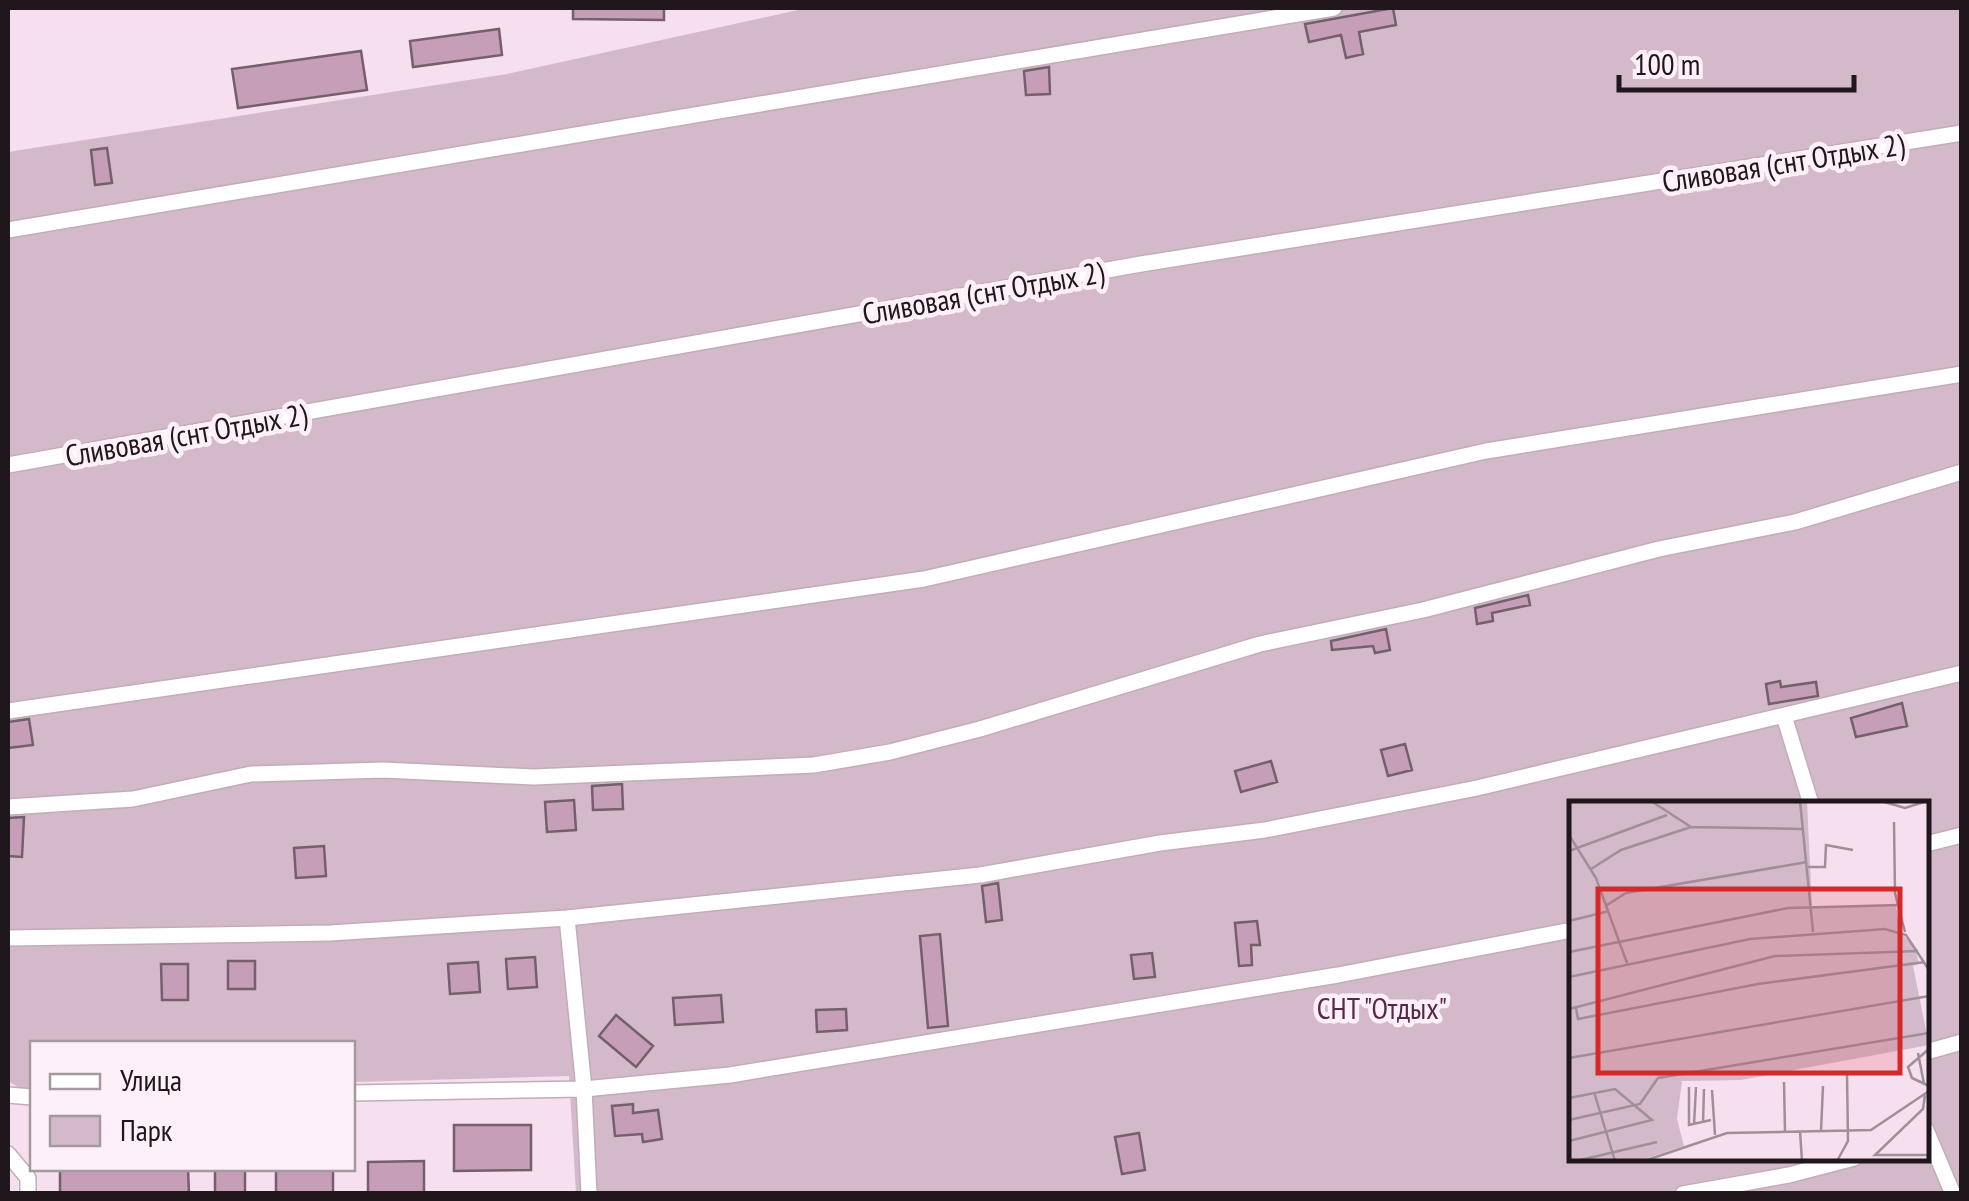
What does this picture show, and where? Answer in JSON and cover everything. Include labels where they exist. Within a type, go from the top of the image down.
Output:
[{"type":"lane","points":[[8,230],[1334,8]]},
{"type":"lane","name":"Сливовая (снт Отдых 2)","points":[[8,465],[1141,264],[1962,133]]},
{"type":"lane","points":[[8,711],[924,579],[1486,451],[1962,374]]},
{"type":"lane","points":[[8,807],[133,799],[250,774],[383,770],[534,777],[814,765],[890,752],[980,729],[1260,644],[1422,610],[1659,549],[1795,522],[1962,472]]},
{"type":"lane","points":[[8,938],[330,933],[568,918],[980,875],[1160,843],[1265,830],[1477,788],[1962,673]]},
{"type":"lane","points":[[1784,716],[1809,801]]},
{"type":"lane","points":[[1929,843],[1962,835]]},
{"type":"lane","points":[[568,918],[589,1194]]},
{"type":"lane","points":[[355,1092],[584,1089],[730,1075],[1338,975],[1569,931]]},
{"type":"lane","points":[[1929,1051],[1962,1042]]},
{"type":"lane","points":[[1929,1137],[1953,1194]]},
{"type":"lane","points":[[8,1154],[28,1178],[28,1194]]},
{"type":"lane","points":[[1682,1194],[1789,1176],[1843,1161]]},
{"type":"green space","name":"СНТ \"Отдых\"","points":[[807,8],[1961,8],[1961,1193],[576,1193],[569,1076],[355,1082],[355,1041],[30,1041],[30,1090],[23,1090],[8,1081],[8,152],[507,74]]},
{"type":"building","points":[[573,8],[664,8],[664,20],[573,19]]},
{"type":"building","points":[[1393,8],[1396,25],[1359,32],[1363,54],[1346,58],[1341,35],[1309,42],[1305,24]]},
{"type":"building","points":[[499,29],[502,55],[413,67],[410,41]]},
{"type":"building","points":[[361,51],[367,90],[238,108],[232,69]]},
{"type":"building","points":[[1049,67],[1050,94],[1026,95],[1024,71]]},
{"type":"building","points":[[107,148],[112,183],[95,185],[91,150]]},
{"type":"building","points":[[1528,595],[1530,605],[1492,613],[1493,621],[1477,624],[1475,608]]},
{"type":"building","points":[[1386,629],[1390,650],[1375,653],[1373,646],[1332,650],[1331,641]]},
{"type":"building","points":[[1780,681],[1781,687],[1816,682],[1818,696],[1769,704],[1766,684]]},
{"type":"building","points":[[1902,703],[1907,726],[1856,737],[1851,718]]},
{"type":"building","points":[[29,719],[33,745],[8,748],[8,722]]},
{"type":"building","points":[[1405,744],[1412,770],[1388,776],[1381,750]]},
{"type":"building","points":[[1271,761],[1277,782],[1241,792],[1235,771]]},
{"type":"building","points":[[622,784],[623,809],[593,810],[592,786]]},
{"type":"building","points":[[574,800],[576,830],[547,832],[545,802]]},
{"type":"building","points":[[24,817],[22,857],[8,856],[8,818]]},
{"type":"building","points":[[324,846],[326,876],[296,878],[294,848]]},
{"type":"building","points":[[998,883],[1002,920],[986,922],[982,886]]},
{"type":"building","points":[[1257,921],[1260,945],[1251,945],[1252,965],[1239,966],[1235,923]]},
{"type":"building","points":[[940,934],[948,1026],[928,1028],[920,936]]},
{"type":"building","points":[[1152,953],[1155,977],[1134,979],[1131,955]]},
{"type":"building","points":[[535,957],[537,987],[508,989],[506,959]]},
{"type":"building","points":[[228,961],[255,961],[255,989],[228,989]]},
{"type":"building","points":[[478,962],[480,992],[450,994],[448,964]]},
{"type":"building","points":[[161,964],[188,964],[188,1000],[162,1000]]},
{"type":"building","points":[[721,995],[723,1022],[675,1025],[673,998]]},
{"type":"building","points":[[846,1009],[847,1030],[817,1032],[816,1010]]},
{"type":"building","points":[[616,1015],[653,1046],[636,1067],[599,1036]]},
{"type":"building","points":[[633,1104],[633,1113],[658,1110],[662,1139],[643,1142],[642,1134],[615,1136],[612,1106]]},
{"type":"building","points":[[454,1125],[531,1125],[531,1170],[454,1171]]},
{"type":"building","points":[[1139,1133],[1145,1170],[1122,1174],[1115,1137]]},
{"type":"building","points":[[424,1161],[424,1194],[368,1194],[368,1162]]},
{"type":"building","points":[[60,1171],[188,1171],[189,1194],[60,1194]]},
{"type":"building","points":[[215,1171],[245,1171],[245,1194],[215,1194]]},
{"type":"building","points":[[276,1171],[333,1171],[333,1194],[276,1194]]}]
